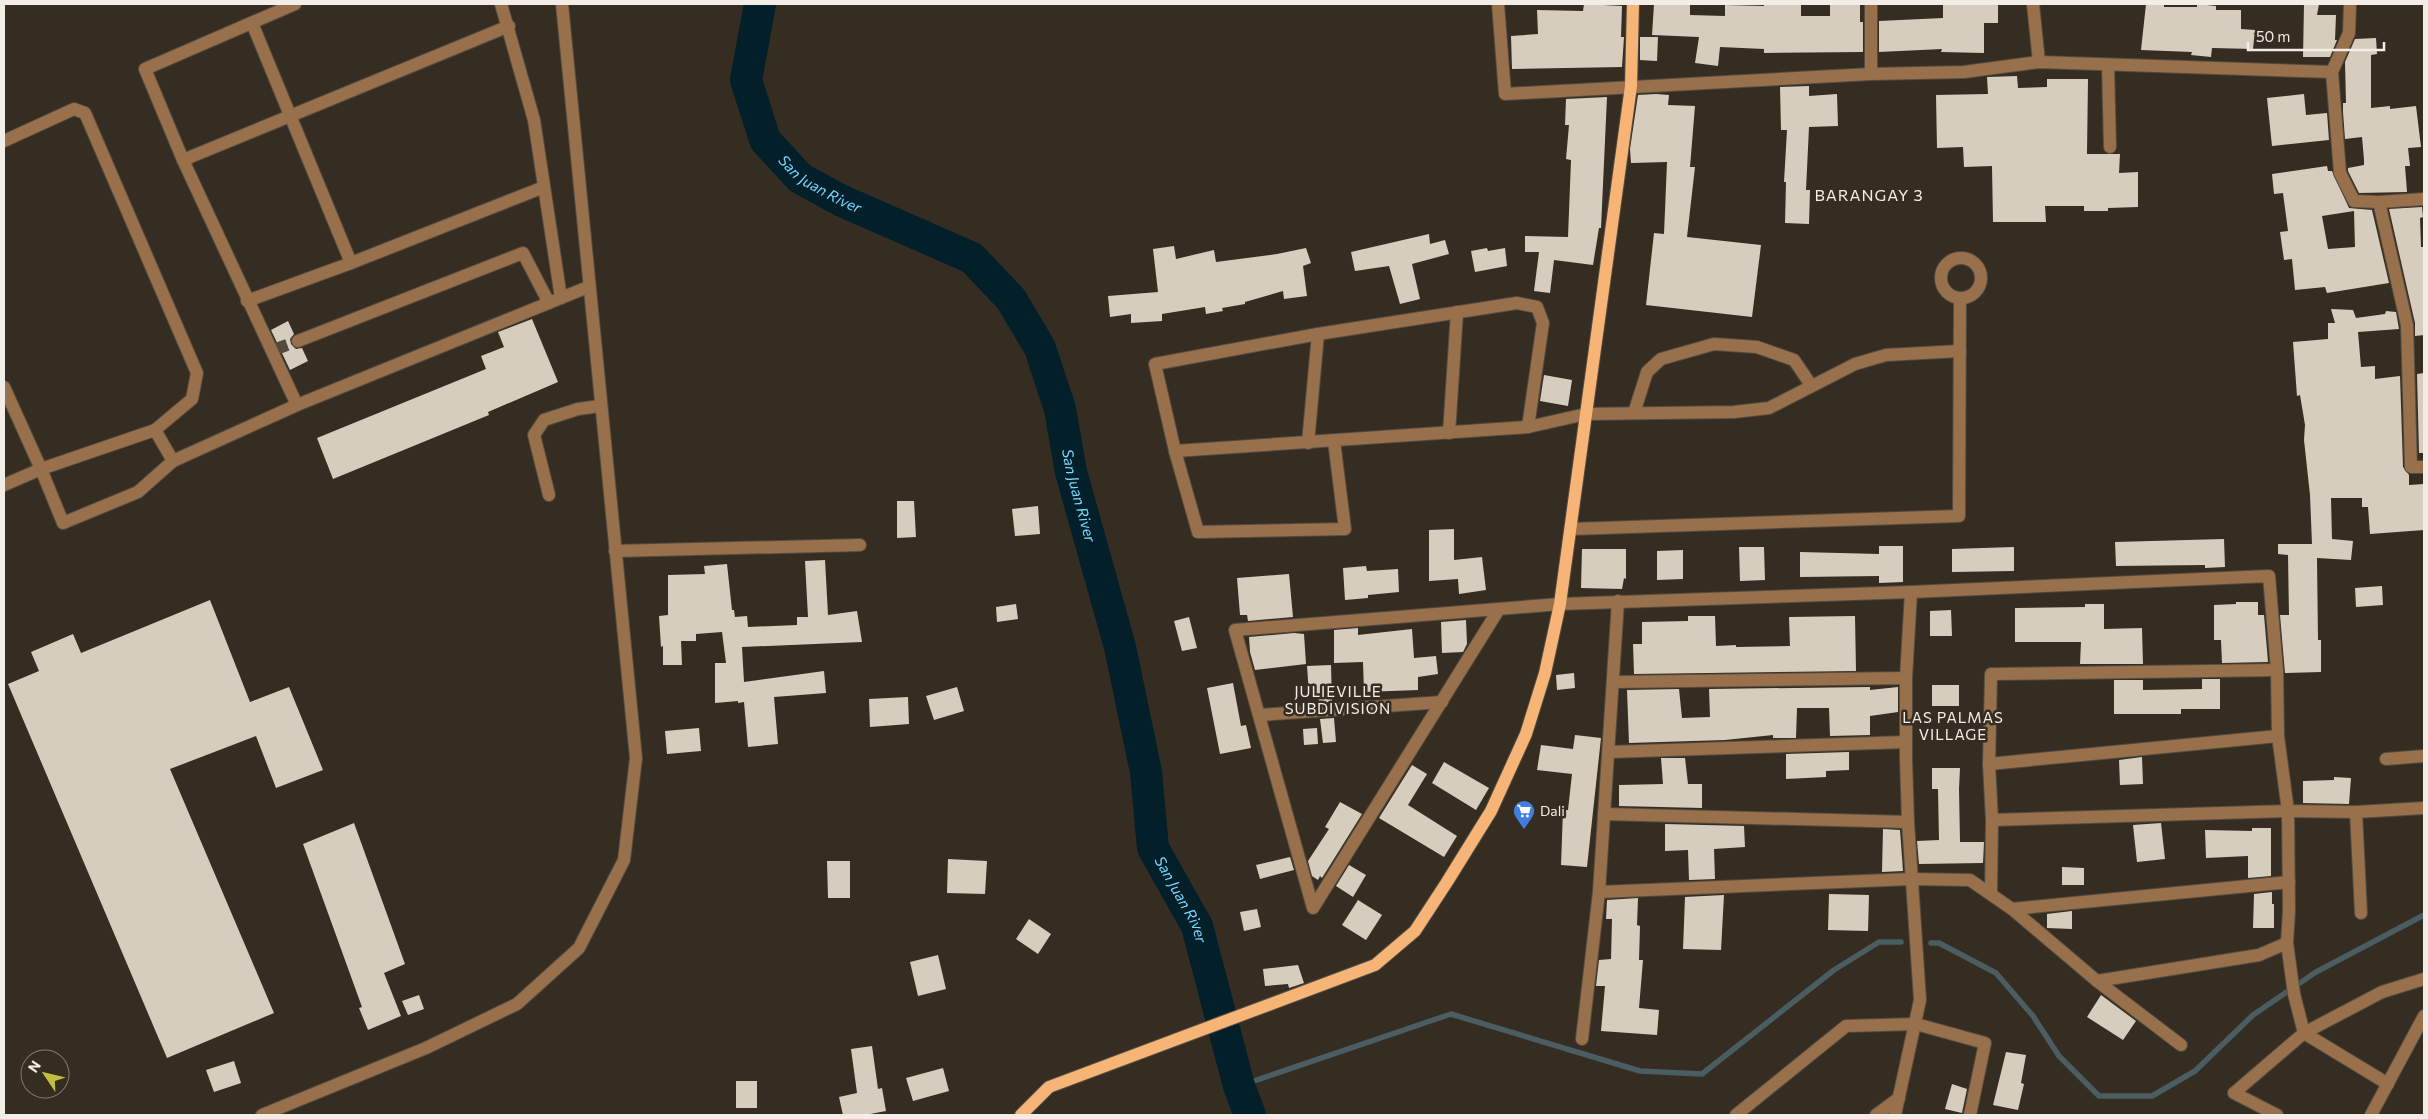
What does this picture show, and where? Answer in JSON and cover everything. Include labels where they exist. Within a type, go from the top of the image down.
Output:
[{"type":"main road","points":[[1021,1115],[1049,1087],[1375,965],[1415,931],[1491,811],[1526,734],[1545,673],[1560,604],[1631,86],[1633,4]]},
{"type":"street","points":[[295,4],[145,69],[183,160],[247,301],[274,350],[297,405]]},
{"type":"street","points":[[501,4],[509,26],[534,120],[553,240],[555,300]]},
{"type":"street","points":[[262,1115],[426,1048],[517,1004],[579,948],[624,860],[636,758],[588,287],[562,4]]},
{"type":"street","points":[[1498,4],[1505,94],[1871,74],[1964,72],[2039,62],[2332,72]]},
{"type":"street","points":[[1871,4],[1871,74]]},
{"type":"street","points":[[2033,4],[2039,62]]},
{"type":"street","points":[[2350,4],[2349,33],[2332,72],[2340,173],[2354,201],[2424,200]]},
{"type":"street","points":[[252,22],[351,263]]},
{"type":"street","points":[[183,160],[509,26]]},
{"type":"street","points":[[2108,65],[2110,147]]},
{"type":"street","points":[[4,141],[74,109],[85,113],[197,374],[192,399],[155,430],[41,469],[4,485]]},
{"type":"street","points":[[247,301],[351,263],[544,187]]},
{"type":"street","points":[[2379,202],[2407,324],[2411,467],[2424,467]]},
{"type":"street","points":[[298,341],[522,253],[555,300]]},
{"type":"street","points":[[4,387],[63,523],[138,492],[173,461],[297,405],[588,287]]},
{"type":"street","points":[[1571,529],[1959,516],[1960,298]]},
{"type":"street","points":[[1334,441],[1345,529],[1198,532],[1175,451],[1155,364],[1318,334],[1517,302],[1537,307],[1543,323],[1528,427]]},
{"type":"street","points":[[1449,433],[1458,312]]},
{"type":"street","points":[[1308,443],[1318,334]]},
{"type":"street","points":[[1634,413],[1647,372],[1662,359],[1714,344],[1757,347],[1794,360],[1811,386]]},
{"type":"street","points":[[1175,451],[1528,427],[1586,414],[1734,412],[1769,408],[1855,364],[1886,355],[1960,351]]},
{"type":"street","points":[[549,495],[534,435],[544,420],[578,408],[600,406]]},
{"type":"street","points":[[155,430],[173,461]]},
{"type":"street","points":[[615,551],[860,545]]},
{"type":"street","points":[[1499,609],[1313,908],[1235,630],[1560,604],[1911,592],[2269,576],[2277,670],[2278,736],[2288,811],[2289,882],[2287,943],[2294,994],[2304,1033],[2388,1084]]},
{"type":"street","points":[[1895,1115],[1920,1000],[1908,822],[1906,742],[1906,678],[1911,592]]},
{"type":"street","points":[[1582,1040],[1599,892],[1610,752],[1618,601]]},
{"type":"street","points":[[1991,894],[1992,820],[1989,764],[1991,674],[2277,670]]},
{"type":"street","points":[[1614,682],[1906,678]]},
{"type":"street","points":[[1260,715],[1442,702]]},
{"type":"street","points":[[1989,764],[2278,736]]},
{"type":"street","points":[[1610,752],[1906,742]]},
{"type":"street","points":[[2386,759],[2424,756]]},
{"type":"street","points":[[1992,820],[2288,811],[2356,812],[2424,808]]},
{"type":"street","points":[[2356,812],[2361,913]]},
{"type":"street","points":[[1604,814],[1908,822]]},
{"type":"street","points":[[1599,892],[1912,879],[1970,880],[2012,909],[2098,981],[2181,1045]]},
{"type":"street","points":[[2012,909],[2289,882]]},
{"type":"street","points":[[2098,981],[2259,955],[2287,943]]},
{"type":"street","points":[[2277,1115],[2234,1093],[2304,1033],[2382,992],[2424,979]]},
{"type":"street","points":[[2371,1115],[2424,1016]]},
{"type":"street","points":[[1736,1115],[1846,1026],[1916,1024],[1985,1044],[1970,1115]]},
{"type":"street","points":[[1876,1115],[1899,1098]]},
{"type":"building","points":[[1584,4],[1622,6],[1621,37],[1624,37],[1622,67],[1512,69],[1511,36],[1538,34],[1537,10],[1583,11]]},
{"type":"building","points":[[1654,4],[1690,4],[1690,15],[1725,16],[1725,5],[1764,6],[1764,4],[1801,4],[1801,16],[1830,16],[1830,4],[1860,4],[1860,22],[1863,22],[1863,52],[1764,53],[1764,49],[1720,47],[1718,66],[1695,63],[1699,37],[1652,35]]},
{"type":"building","points":[[1943,4],[1998,4],[1998,23],[1984,23],[1984,53],[1941,52],[1942,49],[1879,52],[1879,21],[1943,18]]},
{"type":"building","points":[[2146,4],[2164,4],[2164,7],[2197,7],[2197,4],[2216,6],[2216,10],[2241,10],[2241,29],[2255,30],[2253,49],[2212,48],[2211,57],[2191,55],[2192,52],[2141,50]]},
{"type":"building","points":[[2304,4],[2319,4],[2317,15],[2336,15],[2335,40],[2337,40],[2330,57],[2303,57]]},
{"type":"building","points":[[1640,37],[1658,37],[1657,61],[1640,60]]},
{"type":"building","points":[[2376,38],[2377,54],[2371,55],[2371,108],[2390,106],[2390,109],[2416,106],[2421,147],[2408,148],[2410,166],[2405,166],[2407,192],[2359,193],[2348,171],[2348,168],[2364,165],[2364,160],[2362,137],[2345,139],[2343,103],[2346,103],[2345,62],[2355,39]]},
{"type":"building","points":[[2017,76],[2018,88],[2047,87],[2047,79],[2088,79],[2087,154],[2120,154],[2119,173],[2138,172],[2138,207],[2108,208],[2108,211],[2084,211],[2084,206],[2045,206],[2046,222],[1993,222],[1992,166],[1964,167],[1963,147],[1937,148],[1936,95],[1988,94],[1987,77]]},
{"type":"building","points":[[1809,86],[1809,96],[1837,94],[1838,126],[1809,127],[1806,190],[1810,190],[1809,224],[1785,223],[1786,182],[1784,182],[1787,130],[1781,130],[1780,87]]},
{"type":"building","points":[[2304,94],[2306,115],[2327,113],[2329,140],[2272,146],[2267,98]]},
{"type":"building","points":[[1638,95],[1669,95],[1668,105],[1695,106],[1690,167],[1695,167],[1687,237],[1761,245],[1752,317],[1646,305],[1654,233],[1664,234],[1667,162],[1631,163],[1630,149]]},
{"type":"building","points":[[1607,97],[1601,228],[1599,228],[1593,265],[1554,260],[1550,293],[1534,291],[1539,252],[1525,252],[1525,236],[1568,237],[1571,160],[1566,159],[1569,125],[1565,125],[1566,99]]},
{"type":"building","points":[[2327,166],[2328,171],[2332,171],[2349,208],[2372,210],[2389,283],[2327,293],[2325,287],[2295,290],[2292,259],[2284,260],[2280,232],[2288,231],[2283,193],[2274,194],[2272,174]],"holes":[[[2354,211],[2355,247],[2328,249],[2322,216]]]},
{"type":"building","points":[[2422,207],[2423,217],[2420,218],[2421,247],[2424,247],[2424,335],[2415,336],[2415,323],[2389,209]]},
{"type":"building","points":[[1429,234],[1430,244],[1445,240],[1449,254],[1412,264],[1420,299],[1400,304],[1389,266],[1355,271],[1351,252]]},
{"type":"building","points":[[1174,246],[1176,259],[1214,250],[1216,262],[1306,248],[1311,263],[1303,266],[1307,296],[1284,299],[1283,291],[1245,302],[1245,304],[1222,308],[1223,311],[1206,314],[1205,307],[1162,314],[1162,321],[1131,323],[1131,314],[1110,317],[1108,296],[1158,292],[1153,249]]},
{"type":"building","points":[[1487,248],[1488,251],[1505,248],[1507,266],[1475,272],[1471,251]]},
{"type":"building","points":[[2331,309],[2353,310],[2356,318],[2385,314],[2386,311],[2396,312],[2399,329],[2358,332],[2361,367],[2375,366],[2375,379],[2400,376],[2403,467],[2409,475],[2409,485],[2424,484],[2424,530],[2370,534],[2368,507],[2362,507],[2362,498],[2331,498],[2332,539],[2353,541],[2351,560],[2317,558],[2318,640],[2321,640],[2321,672],[2285,673],[2280,615],[2289,615],[2288,555],[2278,554],[2278,544],[2312,544],[2310,495],[2304,440],[2305,425],[2300,395],[2297,396],[2293,342],[2328,339],[2328,323],[2335,323]]},
{"type":"building","points":[[532,319],[558,382],[488,412],[489,415],[333,479],[317,438],[486,369],[481,356],[504,347],[498,332]]},
{"type":"building","points":[[288,321],[294,334],[290,339],[291,344],[296,349],[302,348],[308,361],[290,370],[271,330]]},
{"type":"building","points":[[2424,373],[2424,453],[2419,453],[2417,374]]},
{"type":"building","points":[[1544,375],[1572,380],[1568,406],[1540,401]]},
{"type":"building","points":[[897,501],[914,501],[916,537],[897,538]]},
{"type":"building","points":[[1038,506],[1040,534],[1015,536],[1012,509]]},
{"type":"building","points":[[1454,529],[1454,560],[1482,557],[1486,590],[1459,594],[1458,579],[1429,581],[1429,530]]},
{"type":"building","points":[[2224,539],[2225,567],[2205,568],[2205,565],[2116,566],[2115,542]]},
{"type":"building","points":[[1879,546],[1903,546],[1903,582],[1879,583],[1879,576],[1800,577],[1800,552],[1879,554]]},
{"type":"building","points":[[1739,547],[1764,547],[1765,580],[1740,581]]},
{"type":"building","points":[[2014,547],[2014,571],[1952,572],[1952,549]]},
{"type":"building","points":[[1582,549],[1626,549],[1626,579],[1624,578],[1622,589],[1581,588]]},
{"type":"building","points":[[1683,550],[1683,579],[1657,580],[1657,551]]},
{"type":"building","points":[[825,560],[828,615],[857,611],[862,642],[742,647],[744,682],[824,671],[826,693],[774,697],[778,744],[748,747],[744,702],[715,703],[715,663],[726,663],[722,632],[696,634],[696,641],[681,641],[682,665],[663,665],[663,646],[661,647],[659,616],[668,615],[668,575],[705,574],[704,566],[727,564],[732,610],[734,610],[735,617],[747,616],[748,627],[797,625],[797,617],[808,617],[805,561]]},
{"type":"building","points":[[1366,566],[1367,571],[1398,569],[1399,592],[1368,595],[1368,598],[1345,600],[1343,568]]},
{"type":"building","points":[[1289,574],[1293,617],[1248,621],[1247,615],[1240,615],[1237,578]]},
{"type":"building","points":[[2382,586],[2383,605],[2356,607],[2355,588]]},
{"type":"building","points":[[210,600],[250,702],[289,687],[323,770],[276,788],[256,736],[170,769],[274,1013],[167,1058],[8,684],[39,671],[31,652],[73,634],[81,653]]},
{"type":"building","points":[[2236,602],[2258,602],[2258,615],[2264,615],[2268,662],[2222,663],[2221,640],[2214,640],[2214,605],[2236,604]]},
{"type":"building","points":[[1016,604],[1018,619],[997,622],[996,607]]},
{"type":"building","points":[[2085,604],[2104,604],[2104,629],[2142,628],[2143,664],[2080,664],[2081,642],[2015,642],[2015,608],[2085,607]]},
{"type":"building","points":[[1951,610],[1952,636],[1930,636],[1930,611]]},
{"type":"building","points":[[1688,616],[1715,616],[1716,646],[1736,645],[1736,647],[1790,646],[1789,617],[1855,616],[1856,671],[1634,674],[1633,644],[1642,644],[1642,622],[1688,621]]},
{"type":"building","points":[[1189,617],[1197,648],[1182,651],[1174,621]]},
{"type":"building","points":[[1466,620],[1467,644],[1463,652],[1442,653],[1441,622]]},
{"type":"building","points":[[1358,628],[1358,635],[1412,629],[1414,658],[1436,656],[1438,674],[1418,677],[1418,690],[1364,692],[1363,662],[1334,663],[1334,630]]},
{"type":"building","points":[[1294,633],[1304,634],[1306,664],[1255,670],[1250,652],[1249,637]]},
{"type":"building","points":[[1331,665],[1332,702],[1319,703],[1318,694],[1309,694],[1307,666]]},
{"type":"building","points":[[1574,673],[1575,688],[1557,690],[1556,675]]},
{"type":"building","points":[[2202,679],[2220,679],[2220,709],[2181,709],[2181,714],[2114,714],[2114,680],[2143,680],[2143,690],[2202,689]]},
{"type":"building","points":[[1233,683],[1241,726],[1246,725],[1251,748],[1220,754],[1207,688]]},
{"type":"building","points":[[1932,685],[1959,685],[1959,706],[1932,706]]},
{"type":"building","points":[[957,687],[964,711],[934,720],[926,696]]},
{"type":"building","points":[[1870,687],[1870,690],[1898,687],[1898,712],[1870,716],[1870,735],[1830,736],[1829,708],[1797,708],[1796,738],[1773,738],[1773,735],[1725,740],[1629,743],[1627,690],[1679,689],[1682,718],[1710,717],[1709,689]]},
{"type":"building","points":[[908,697],[909,724],[870,727],[869,699]]},
{"type":"building","points":[[1334,718],[1336,742],[1323,743],[1320,719]]},
{"type":"building","points":[[699,728],[701,751],[667,754],[665,731]]},
{"type":"building","points":[[1317,728],[1318,744],[1304,745],[1303,729]]},
{"type":"building","points":[[1575,735],[1601,738],[1587,867],[1561,865],[1563,810],[1568,810],[1572,774],[1537,770],[1541,745],[1573,749]]},
{"type":"building","points":[[1849,752],[1849,770],[1826,771],[1826,777],[1786,779],[1786,754]]},
{"type":"building","points":[[2142,757],[2143,784],[2120,785],[2119,760]]},
{"type":"building","points":[[1661,758],[1685,758],[1688,784],[1702,784],[1702,808],[1619,806],[1619,785],[1663,784]]},
{"type":"building","points":[[1444,762],[1489,788],[1476,810],[1432,783]]},
{"type":"building","points":[[1412,765],[1427,774],[1408,805],[1457,836],[1444,857],[1379,818]]},
{"type":"building","points":[[1932,768],[1960,768],[1960,842],[1984,842],[1983,863],[1919,864],[1917,841],[1939,840],[1938,789],[1932,789]]},
{"type":"building","points":[[2334,777],[2351,778],[2349,804],[2303,803],[2303,781],[2334,780]]},
{"type":"building","points":[[1340,802],[1362,814],[1322,878],[1320,876],[1318,880],[1312,876],[1308,861],[1329,829],[1325,827]]},
{"type":"building","points":[[354,823],[405,964],[384,973],[401,1016],[368,1030],[359,1008],[362,1007],[303,844]]},
{"type":"building","points":[[2161,823],[2165,859],[2137,862],[2133,825]]},
{"type":"building","points":[[1665,824],[1744,826],[1745,847],[1714,849],[1715,879],[1689,880],[1688,850],[1665,851]]},
{"type":"building","points":[[2252,828],[2271,828],[2271,876],[2248,878],[2248,856],[2206,858],[2205,830],[2252,831]]},
{"type":"building","points":[[1883,829],[1900,830],[1903,871],[1882,872]]},
{"type":"building","points":[[1290,857],[1294,870],[1260,879],[1256,865]]},
{"type":"building","points":[[948,859],[987,861],[985,894],[947,893]]},
{"type":"building","points":[[827,861],[850,861],[850,898],[828,898]]},
{"type":"building","points":[[1349,865],[1366,875],[1353,897],[1336,886]]},
{"type":"building","points":[[2062,867],[2084,868],[2084,885],[2062,885]]},
{"type":"building","points":[[2272,892],[2274,928],[2253,928],[2254,894]]},
{"type":"building","points":[[1829,894],[1869,895],[1868,931],[1828,930]]},
{"type":"building","points":[[1724,895],[1721,950],[1683,949],[1685,897]]},
{"type":"building","points":[[1638,898],[1637,925],[1640,926],[1639,960],[1643,960],[1639,1008],[1659,1010],[1657,1035],[1601,1031],[1605,986],[1596,986],[1599,960],[1611,959],[1612,919],[1606,919],[1607,900]]},
{"type":"building","points":[[1358,900],[1382,915],[1366,940],[1342,925]]},
{"type":"building","points":[[1257,909],[1261,927],[1244,931],[1240,912]]},
{"type":"building","points":[[2072,911],[2072,929],[2047,928],[2047,914]]},
{"type":"building","points":[[1029,919],[1051,934],[1038,954],[1016,939]]},
{"type":"building","points":[[938,955],[946,989],[918,996],[910,962]]},
{"type":"building","points":[[1298,965],[1304,983],[1289,988],[1288,984],[1265,986],[1263,969]]},
{"type":"building","points":[[419,995],[424,1009],[408,1015],[402,1001]]},
{"type":"building","points":[[2101,995],[2136,1021],[2123,1040],[2087,1017]]},
{"type":"building","points":[[872,1046],[878,1089],[882,1088],[886,1111],[865,1115],[843,1115],[839,1097],[857,1093],[851,1049]]},
{"type":"building","points":[[2006,1052],[2026,1055],[2021,1083],[2024,1084],[2018,1110],[1993,1105]]},
{"type":"building","points":[[234,1061],[241,1083],[214,1092],[206,1070]]},
{"type":"building","points":[[943,1068],[949,1091],[913,1101],[906,1078]]},
{"type":"building","points":[[736,1081],[757,1081],[757,1108],[736,1108]]},
{"type":"building","points":[[1952,1084],[1967,1089],[1962,1113],[1945,1109]]},
{"type":"waterway","name":"San Juan River","points":[[760,4],[746,80],[765,140],[800,178],[840,200],[972,258],[1011,299],[1040,348],[1060,409],[1071,472],[1120,647],[1146,772],[1153,848],[1197,926],[1239,1086],[1250,1115]]},
{"type":"waterway","points":[[1931,943],[1939,943],[1996,973],[2033,1016],[2059,1056],[2099,1096],[2152,1096],[2195,1071],[2253,1015],[2316,972],[2424,915]]},
{"type":"waterway","points":[[1239,1086],[1451,1014],[1640,1071],[1702,1074],[1834,970],[1879,942],[1901,942]]},
{"type":"tunnel","points":[[276,349],[298,341]]},
{"type":"place","name":"Dali","points":[[1524,830]]},
{"type":"district","name":"BARANGAY 3","points":[[1869,195]]},
{"type":"district","name":"JULIEVILLE SUBDIVISION","points":[[1338,700]]},
{"type":"district","name":"LAS PALMAS VILLAGE","points":[[1953,726]]}]
